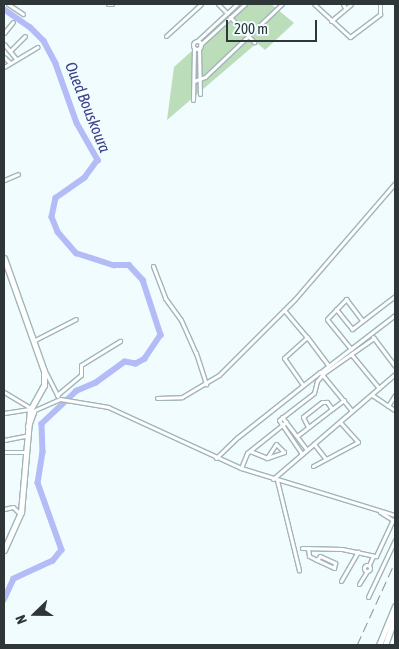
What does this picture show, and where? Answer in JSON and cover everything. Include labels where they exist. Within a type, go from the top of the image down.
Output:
[{"type":"street","points":[[8,4],[23,14]]},
{"type":"street","points":[[166,36],[201,4]]},
{"type":"street","points":[[218,4],[227,13]]},
{"type":"street","points":[[194,100],[193,44],[237,4]]},
{"type":"street","points":[[194,48],[200,47],[245,4]]},
{"type":"street","points":[[194,81],[200,80],[282,4]]},
{"type":"street","points":[[314,4],[350,38],[380,14],[380,4]]},
{"type":"street","points":[[343,4],[345,8]]},
{"type":"street","points":[[331,21],[351,4]]},
{"type":"street","points":[[230,18],[254,42]]},
{"type":"street","points":[[4,33],[14,22]]},
{"type":"street","points":[[10,51],[25,36]]},
{"type":"street","points":[[197,41],[200,47],[200,94]]},
{"type":"street","points":[[4,44],[16,59]]},
{"type":"street","points":[[4,67],[37,47]]},
{"type":"street","points":[[4,56],[10,63]]},
{"type":"street","points":[[194,87],[200,87]]},
{"type":"street","points":[[4,180],[18,174]]},
{"type":"street","points":[[157,398],[182,397],[206,384],[284,310],[395,183]]},
{"type":"street","points":[[4,258],[32,342],[58,397],[72,402],[113,408],[216,458],[241,468],[275,480],[395,515]]},
{"type":"street","points":[[153,266],[165,298],[181,320],[196,353],[206,384]]},
{"type":"street","points":[[336,309],[350,328],[395,296]]},
{"type":"street","points":[[351,348],[327,320],[346,299],[362,320]]},
{"type":"street","points":[[284,310],[331,365]]},
{"type":"street","points":[[216,458],[303,385],[323,372],[395,314]]},
{"type":"street","points":[[32,342],[76,320]]},
{"type":"street","points":[[370,333],[395,366]]},
{"type":"street","points":[[303,385],[284,358],[308,337]]},
{"type":"street","points":[[331,365],[374,338]]},
{"type":"street","points":[[4,412],[32,409],[58,397],[81,375],[80,365],[120,340]]},
{"type":"street","points":[[351,354],[378,388]]},
{"type":"street","points":[[4,550],[21,515],[26,434],[32,409],[44,385],[44,368]]},
{"type":"street","points":[[323,372],[352,411]]},
{"type":"street","points":[[302,454],[278,421],[314,393],[317,381],[323,372]]},
{"type":"street","points":[[275,480],[302,454],[395,374]]},
{"type":"street","points":[[4,392],[32,409]]},
{"type":"street","points":[[372,395],[394,410]]},
{"type":"street","points":[[388,406],[395,396]]},
{"type":"street","points":[[297,436],[344,400]]},
{"type":"street","points":[[308,428],[303,417],[322,402],[327,402],[332,410]]},
{"type":"street","points":[[282,417],[307,450]]},
{"type":"street","points":[[241,468],[250,451],[286,422]]},
{"type":"street","points":[[313,466],[358,442],[340,422]]},
{"type":"street","points":[[4,440],[26,434]]},
{"type":"street","points":[[250,451],[267,458],[280,456],[284,452],[276,444],[267,458]]},
{"type":"street","points":[[314,444],[325,458]]},
{"type":"street","points":[[4,452],[24,452]]},
{"type":"street","points":[[275,480],[298,570]]},
{"type":"street","points":[[4,508],[12,507],[21,515]]},
{"type":"street","points":[[302,548],[378,555],[394,521],[380,511]]},
{"type":"street","points":[[368,598],[395,540]]},
{"type":"street","points":[[308,548],[310,556],[317,560],[333,568],[335,564],[320,556],[317,560]]},
{"type":"street","points":[[341,582],[358,552]]},
{"type":"street","points":[[359,584],[367,571],[364,568],[369,565],[373,556]]},
{"type":"street","points":[[379,645],[391,630],[395,606]]},
{"type":"street","points":[[385,645],[395,618]]},
{"type":"green space","points":[[244,4],[271,4],[294,23],[265,50],[257,43],[167,120],[174,67]]},
{"type":"waterway","name":"Oued Bouskoura","points":[[4,9],[30,27],[44,41],[56,64],[77,123],[98,160],[85,178],[56,198],[52,217],[58,232],[76,253],[114,265],[129,265],[143,280],[161,335],[145,359],[136,364],[125,362],[96,383],[77,391],[42,424],[43,452],[38,483],[62,550],[53,561],[14,579],[4,600]]},
{"type":"railway","points":[[357,645],[395,562]]}]
